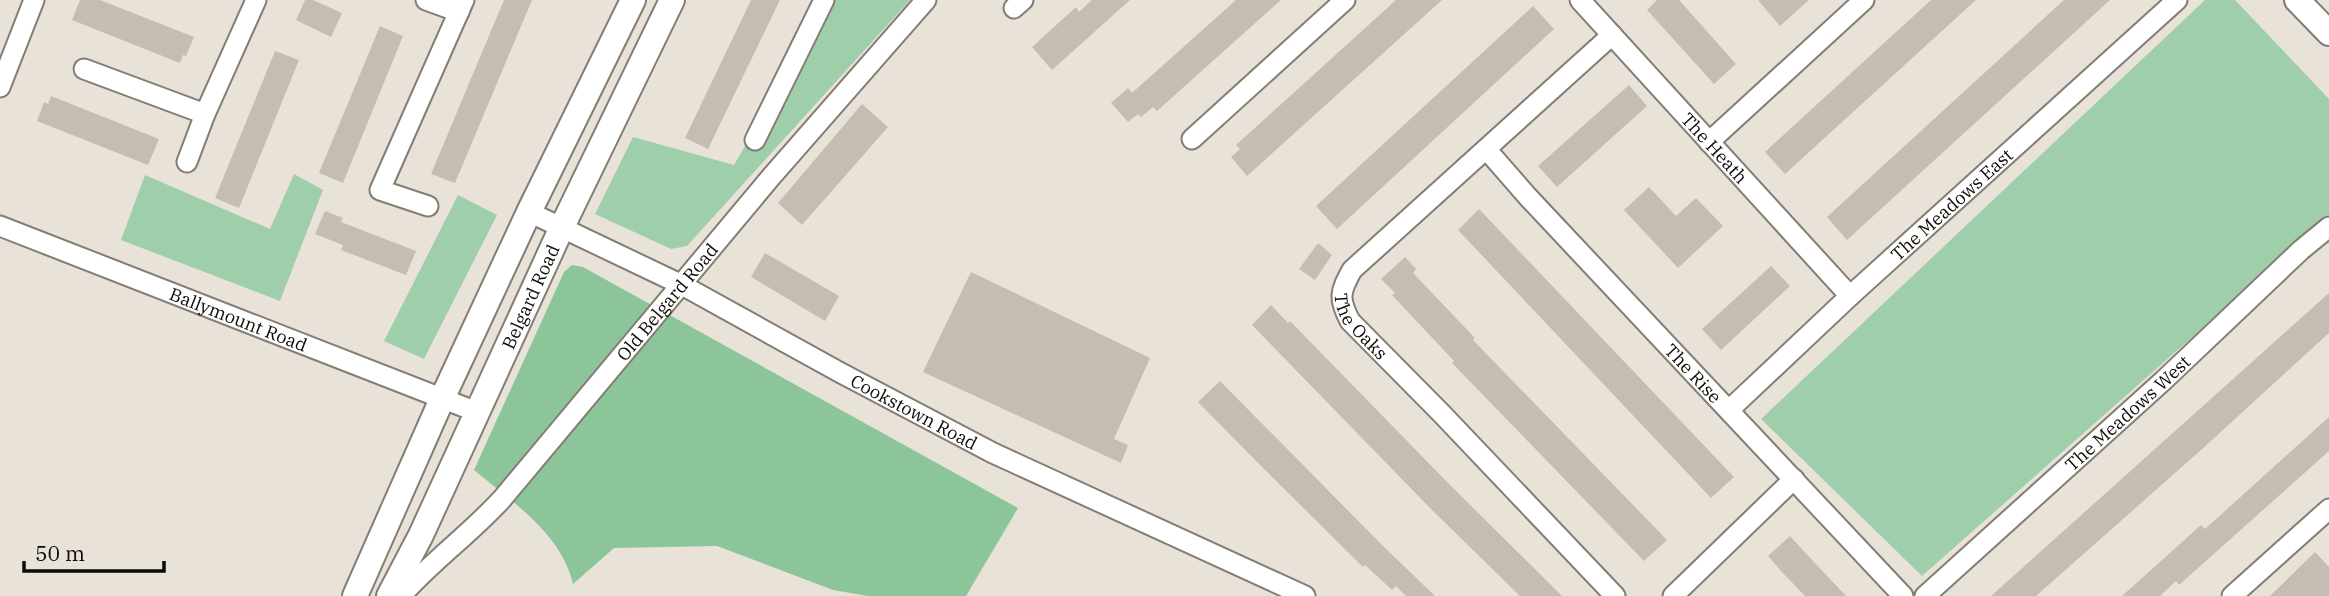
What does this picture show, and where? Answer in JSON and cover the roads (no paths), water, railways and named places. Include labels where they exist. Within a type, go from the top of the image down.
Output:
[{"type":"main road","name":"Belgard Road","points":[[355,596],[529,212],[633,0]]},
{"type":"main road","name":"Belgard Road","points":[[389,596],[421,535],[562,227],[672,0]]},
{"type":"main road","points":[[2297,0],[2329,33]]},
{"type":"street","points":[[0,87],[34,0]]},
{"type":"street","points":[[187,162],[205,114],[257,0]]},
{"type":"street","points":[[426,0],[462,6],[380,190],[428,206]]},
{"type":"street","points":[[755,140],[824,0]]},
{"type":"street","name":"Old Belgard Road","points":[[401,596],[418,576],[483,520],[502,499],[757,193],[926,0]]},
{"type":"street","points":[[1192,139],[1345,0]]},
{"type":"street","name":"The Heath","points":[[1580,0],[1850,296]]},
{"type":"street","points":[[1709,142],[1863,0]]},
{"type":"street","name":"The Meadows East","points":[[1729,410],[1850,296],[2177,0]]},
{"type":"street","name":"The Oaks","points":[[1612,35],[1352,270],[1343,287],[1341,303],[1350,321],[1615,596]]},
{"type":"street","points":[[84,69],[205,114]]},
{"type":"street","name":"The Rise","points":[[1486,150],[1499,167],[1903,596]]},
{"type":"street","name":"Cookstown Road","points":[[529,212],[682,285],[993,453],[1305,596]]},
{"type":"street","name":"Ballymount Road","points":[[0,226],[477,412]]},
{"type":"street","name":"The Meadows West","points":[[1924,596],[2329,227]]},
{"type":"street","points":[[1673,596],[1794,479]]},
{"type":"street","points":[[2232,596],[2329,509]]}]
